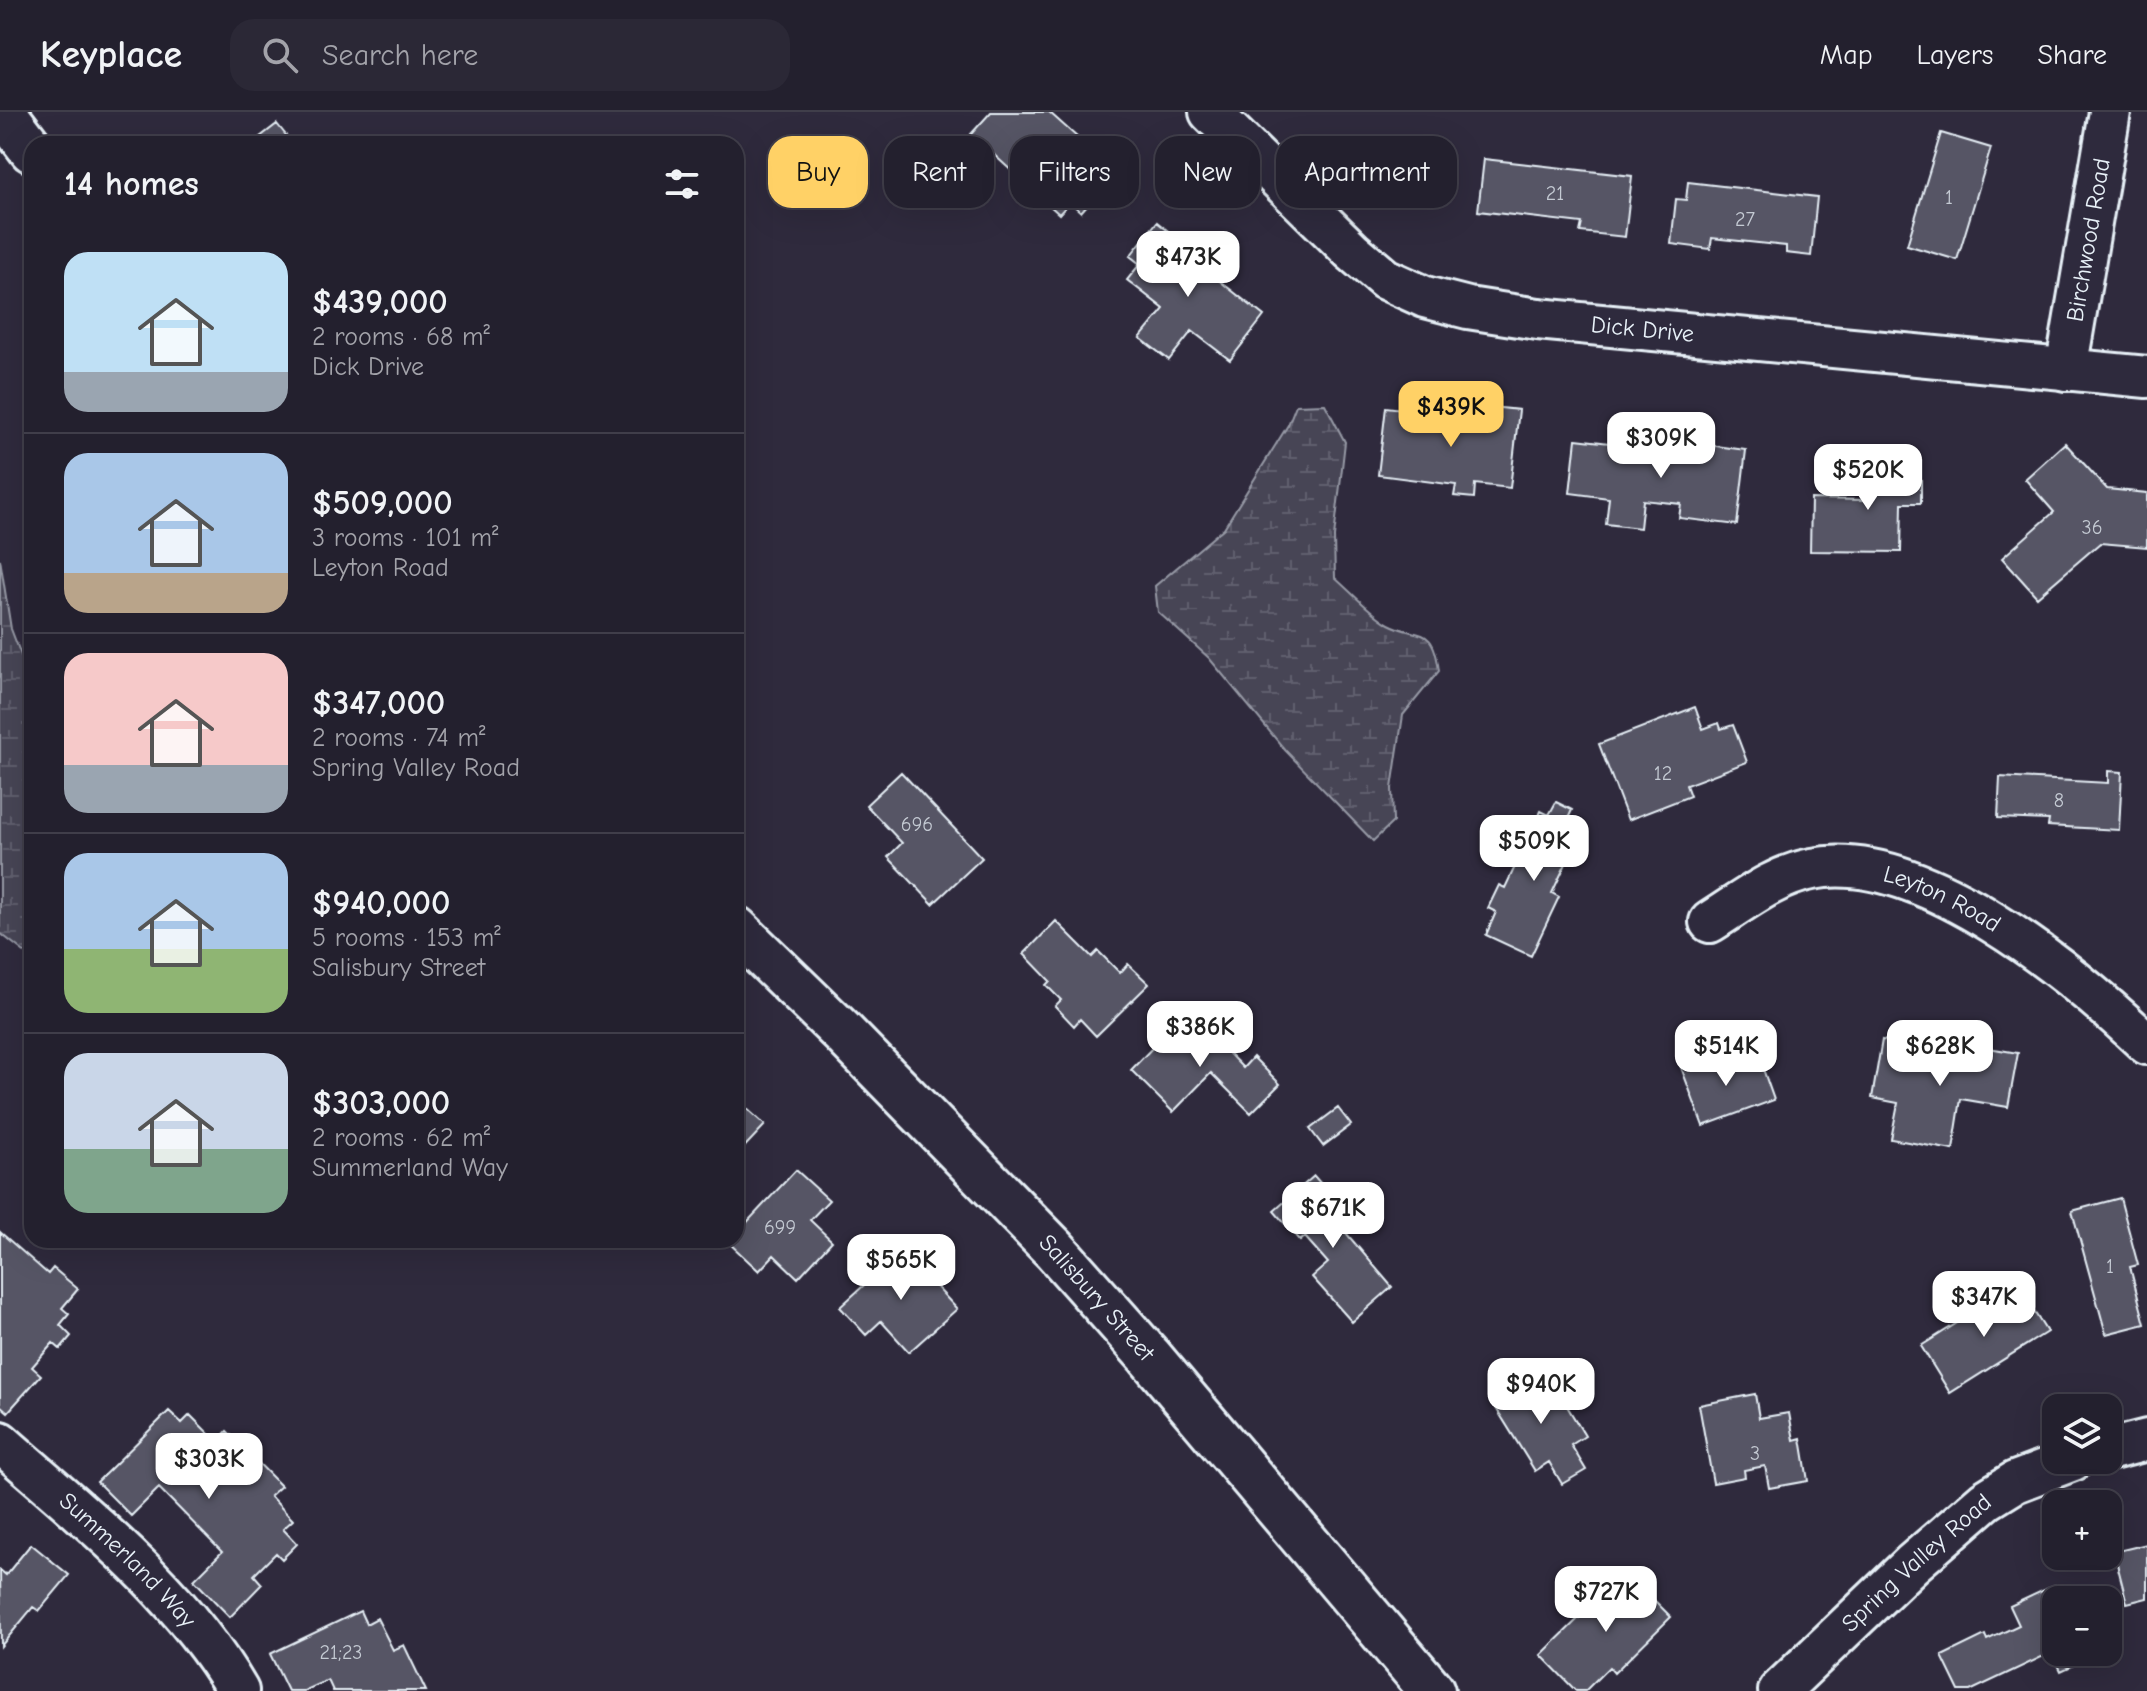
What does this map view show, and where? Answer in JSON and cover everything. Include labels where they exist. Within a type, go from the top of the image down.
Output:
[{"type":"main road","points":[[3,112],[24,140]]},
{"type":"main road","name":"Salisbury Street","points":[[744,937],[842,1032],[1055,1250],[1149,1356],[1432,1691]]},
{"type":"street","name":"Dick Drive","points":[[1210,112],[1352,251],[1385,279],[1425,297],[1468,308],[1552,320],[2147,377]]},
{"type":"street","name":"Birchwood Road","points":[[2066,370],[2110,112]]},
{"type":"street","name":"Leyton Road","points":[[1710,922],[1783,877],[1813,869],[1848,866],[1886,872],[1925,885],[2028,947],[2094,997],[2147,1044]]},
{"type":"street","points":[[2122,1446],[2147,1440]]},
{"type":"street","name":"Summerland Way","points":[[0,1442],[143,1570],[191,1624],[238,1691]]},
{"type":"street","name":"Spring Valley Road","points":[[1779,1691],[1912,1564],[1986,1500],[2015,1482],[2042,1472]]},
{"type":"green space","points":[[1325,404],[1345,442],[1334,537],[1335,578],[1382,620],[1429,639],[1439,671],[1403,715],[1392,788],[1393,822],[1373,841],[1285,750],[1209,658],[1158,612],[1155,586],[1224,528],[1288,425],[1296,405]]},
{"type":"green space","points":[[0,559],[11,629],[24,663],[24,952],[0,933]]},
{"type":"building","points":[[991,112],[1049,112],[1076,136],[1010,136],[1010,169],[994,155],[994,136],[969,136]]},
{"type":"building","points":[[277,124],[287,136],[261,136]]},
{"type":"building","points":[[1941,133],[1991,148],[1957,260],[1907,245]]},
{"type":"building","points":[[1484,159],[1632,176],[1625,237],[1580,232],[1582,223],[1478,211]]},
{"type":"building","points":[[1688,182],[1817,197],[1811,256],[1786,253],[1786,246],[1712,238],[1710,249],[1671,244],[1676,199],[1686,200]]},
{"type":"building","points":[[1157,222],[1193,251],[1188,256],[1264,316],[1230,360],[1192,331],[1169,360],[1140,338],[1164,309],[1127,280],[1140,264],[1130,256]]},
{"type":"building","points":[[1472,405],[1519,410],[1510,488],[1475,484],[1474,498],[1454,496],[1456,485],[1378,475],[1386,407],[1430,412],[1428,422],[1469,427]]},
{"type":"building","points":[[1576,439],[1685,452],[1686,442],[1746,450],[1737,525],[1679,518],[1681,504],[1643,500],[1640,528],[1606,524],[1609,498],[1570,493]]},
{"type":"building","points":[[2065,443],[2107,489],[2147,493],[2147,547],[2100,543],[2037,597],[2002,558],[2054,512],[2025,479]]},
{"type":"building","points":[[1871,460],[1921,461],[1921,503],[1902,503],[1901,552],[1810,551],[1811,499],[1870,500]]},
{"type":"building","points":[[1695,707],[1703,729],[1719,723],[1721,729],[1733,725],[1747,762],[1686,785],[1690,796],[1628,820],[1599,744]]},
{"type":"building","points":[[2108,771],[2122,772],[2119,830],[2048,826],[2049,820],[1998,818],[2000,777],[2108,783]]},
{"type":"building","points":[[901,772],[982,858],[933,904],[888,857],[902,843],[866,805]]},
{"type":"building","points":[[1556,802],[1572,810],[1565,825],[1581,832],[1552,893],[1559,897],[1531,956],[1486,935],[1496,912],[1488,908],[1499,885],[1505,888],[1541,811],[1549,815]]},
{"type":"building","points":[[1056,921],[1092,957],[1098,951],[1120,973],[1128,964],[1149,984],[1096,1036],[1080,1019],[1074,1026],[1055,1006],[1061,1000],[1046,985],[1050,981],[1024,954]]},
{"type":"building","points":[[1180,1019],[1199,1038],[1207,1031],[1243,1068],[1253,1057],[1280,1084],[1251,1113],[1211,1073],[1173,1112],[1131,1070]]},
{"type":"building","points":[[1882,1040],[1963,1054],[1965,1044],[2018,1053],[2008,1107],[1961,1099],[1953,1150],[1891,1139],[1898,1103],[1872,1098]]},
{"type":"building","points":[[1712,1055],[1717,1069],[1758,1055],[1774,1100],[1703,1126],[1681,1067]]},
{"type":"building","points":[[744,1106],[765,1125],[744,1147]]},
{"type":"building","points":[[1338,1108],[1351,1125],[1323,1146],[1310,1129]]},
{"type":"building","points":[[796,1170],[829,1200],[810,1220],[832,1241],[798,1278],[774,1255],[759,1271],[734,1248],[744,1248],[744,1225]]},
{"type":"building","points":[[1314,1176],[1345,1211],[1335,1220],[1392,1287],[1352,1322],[1312,1277],[1328,1263],[1305,1237],[1300,1241],[1274,1211]]},
{"type":"building","points":[[2120,1198],[2138,1265],[2130,1267],[2145,1324],[2106,1334],[2072,1211]]},
{"type":"building","points":[[0,1232],[48,1274],[53,1268],[78,1289],[62,1308],[69,1314],[60,1325],[71,1336],[60,1349],[53,1343],[32,1367],[41,1375],[8,1412],[0,1405]]},
{"type":"building","points":[[906,1247],[957,1309],[909,1352],[881,1321],[866,1335],[840,1307]]},
{"type":"building","points":[[2017,1285],[2047,1332],[1950,1393],[1921,1346]]},
{"type":"building","points":[[1525,1368],[1539,1392],[1553,1383],[1585,1436],[1571,1445],[1586,1470],[1562,1484],[1549,1462],[1535,1471],[1491,1400],[1512,1387],[1507,1379]]},
{"type":"building","points":[[1755,1394],[1759,1418],[1789,1413],[1794,1440],[1801,1438],[1808,1481],[1769,1488],[1765,1466],[1744,1470],[1745,1477],[1713,1483],[1699,1405]]},
{"type":"building","points":[[169,1411],[182,1423],[190,1415],[217,1442],[227,1431],[281,1486],[270,1496],[293,1520],[283,1529],[297,1544],[282,1559],[276,1553],[254,1575],[262,1584],[230,1617],[194,1580],[222,1552],[159,1488],[131,1516],[97,1482]]},
{"type":"building","points":[[31,1544],[69,1575],[39,1611],[33,1607],[1,1646],[0,1570],[6,1575]]},
{"type":"building","points":[[2147,1544],[2147,1598],[2127,1603],[2119,1570],[2122,1570],[2122,1550]]},
{"type":"building","points":[[1626,1572],[1671,1617],[1614,1673],[1609,1667],[1585,1691],[1576,1691],[1541,1655]]},
{"type":"building","points":[[2042,1591],[2042,1657],[1970,1691],[1959,1691],[1942,1656],[1985,1635],[1987,1640],[2019,1625],[2010,1606]]},
{"type":"building","points":[[360,1611],[366,1624],[377,1618],[393,1650],[404,1645],[426,1691],[333,1691],[328,1680],[304,1691],[288,1691],[270,1654]]}]
